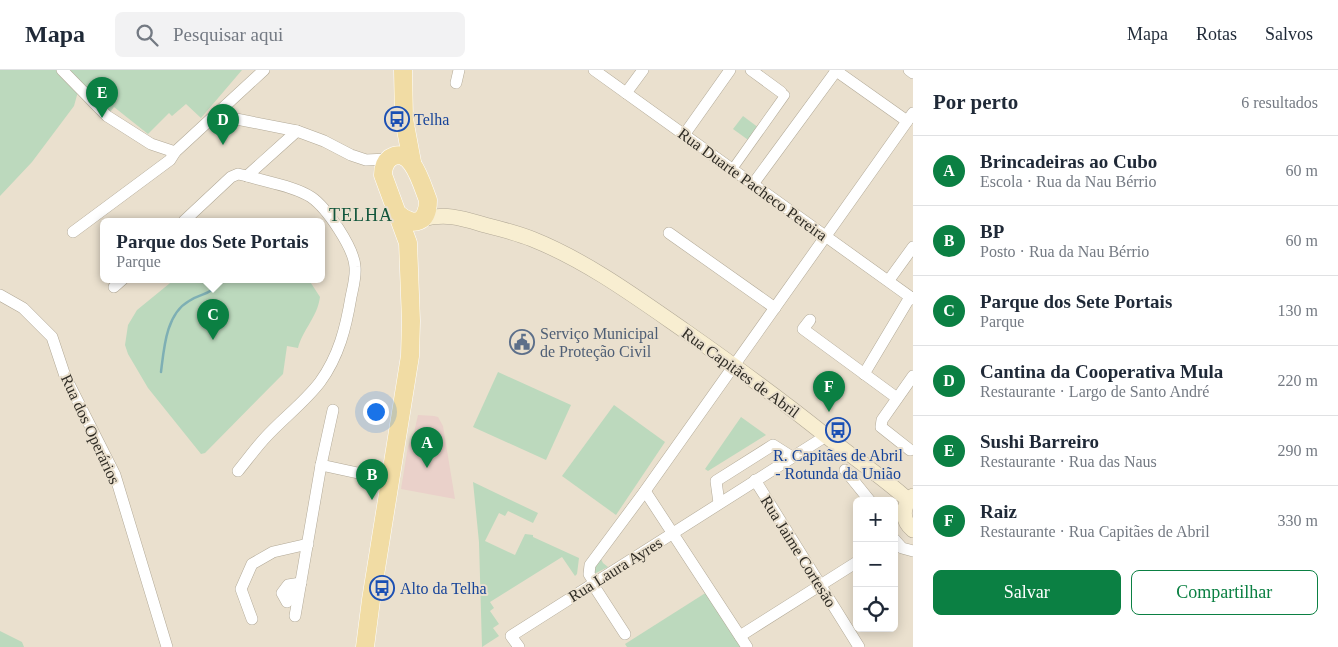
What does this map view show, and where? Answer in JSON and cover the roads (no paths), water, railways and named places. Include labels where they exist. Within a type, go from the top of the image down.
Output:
[{"type":"main road","points":[[403,70],[406,132],[412,162],[428,200],[428,206],[408,244]]},
{"type":"main road","points":[[365,647],[410,356],[412,321],[408,244],[384,184],[383,169],[403,143],[406,132]]},
{"type":"main road","points":[[390,158],[404,156],[412,162]]},
{"type":"main road","points":[[428,200],[456,217]]},
{"type":"main road","points":[[397,213],[404,219],[419,221]]},
{"type":"main road","name":"Rua Capitães de Abril","points":[[419,221],[437,216],[456,217],[532,240],[569,257],[630,293],[791,407],[826,436],[911,498],[905,506],[904,517],[906,523],[913,530]]},
{"type":"street","points":[[62,70],[107,116],[151,144],[175,152]]},
{"type":"street","points":[[73,232],[170,160],[175,152],[264,70]]},
{"type":"street","points":[[456,83],[459,70]]},
{"type":"street","name":"Rua Duarte Pacheco Pereira","points":[[594,70],[912,298]]},
{"type":"street","points":[[626,94],[643,70]]},
{"type":"street","points":[[684,134],[730,70]]},
{"type":"street","points":[[736,164],[785,95],[751,70]]},
{"type":"street","points":[[625,634],[593,582],[589,574],[590,565],[646,491],[733,365],[910,117],[836,70],[753,184]]},
{"type":"street","points":[[908,70],[913,73]]},
{"type":"street","points":[[216,115],[297,131],[366,160],[390,158]]},
{"type":"street","points":[[247,176],[297,131]]},
{"type":"street","points":[[366,160],[384,184]]},
{"type":"street","points":[[187,218],[231,177],[238,174],[247,176],[303,193],[321,205],[332,218],[355,262],[356,274],[347,320],[337,353],[326,372],[310,393],[263,439],[238,471]]},
{"type":"street","points":[[669,233],[775,308]]},
{"type":"street","points":[[889,280],[913,247]]},
{"type":"street","points":[[114,287],[118,283]]},
{"type":"street","name":"Rua dos Operários","points":[[0,296],[22,308],[52,337],[65,376],[114,475],[167,647]]},
{"type":"street","points":[[864,374],[912,298]]},
{"type":"street","points":[[810,320],[803,329],[897,398]]},
{"type":"street","points":[[910,450],[881,427],[882,420],[913,376]]},
{"type":"street","points":[[295,616],[321,465],[333,410]]},
{"type":"street","name":"Rua Laura Ayres","points":[[518,647],[511,636],[593,582],[826,436]]},
{"type":"street","points":[[719,503],[716,481],[773,445],[792,457]]},
{"type":"street","points":[[321,465],[390,480]]},
{"type":"street","points":[[845,470],[867,497]]},
{"type":"street","name":"Rua Jaime Cortesão","points":[[755,480],[859,647]]},
{"type":"street","points":[[868,497],[866,489],[870,483],[875,480],[888,483]]},
{"type":"street","points":[[646,491],[747,647]]},
{"type":"street","points":[[897,542],[902,548],[913,551]]},
{"type":"street","points":[[252,620],[241,589],[252,564],[273,552],[308,544]]},
{"type":"street","points":[[740,636],[853,564]]},
{"type":"waterway","points":[[161,372],[168,332],[175,314],[189,301],[213,289],[217,283]]},
{"type":"place","name":"Sushi Barreiro","points":[[102,118]]},
{"type":"place","name":"Telha","points":[[397,119]]},
{"type":"place","name":"Cantina da Cooperativa Mula","points":[[223,145]]},
{"type":"place","name":"Parque dos Sete Portais","points":[[213,340]]},
{"type":"place","name":"Serviço Municipal de Proteção Civil","points":[[522,342]]},
{"type":"place","name":"Raiz","points":[[829,412]]},
{"type":"place","name":"R. Capitães de Abril - Rotunda da União","points":[[838,430]]},
{"type":"place","name":"Brincadeiras ao Cubo","points":[[427,468]]},
{"type":"place","name":"BP","points":[[372,500]]},
{"type":"place","name":"Alto da Telha","points":[[382,588]]},
{"type":"district","name":"TELHA","points":[[361,215]]}]
